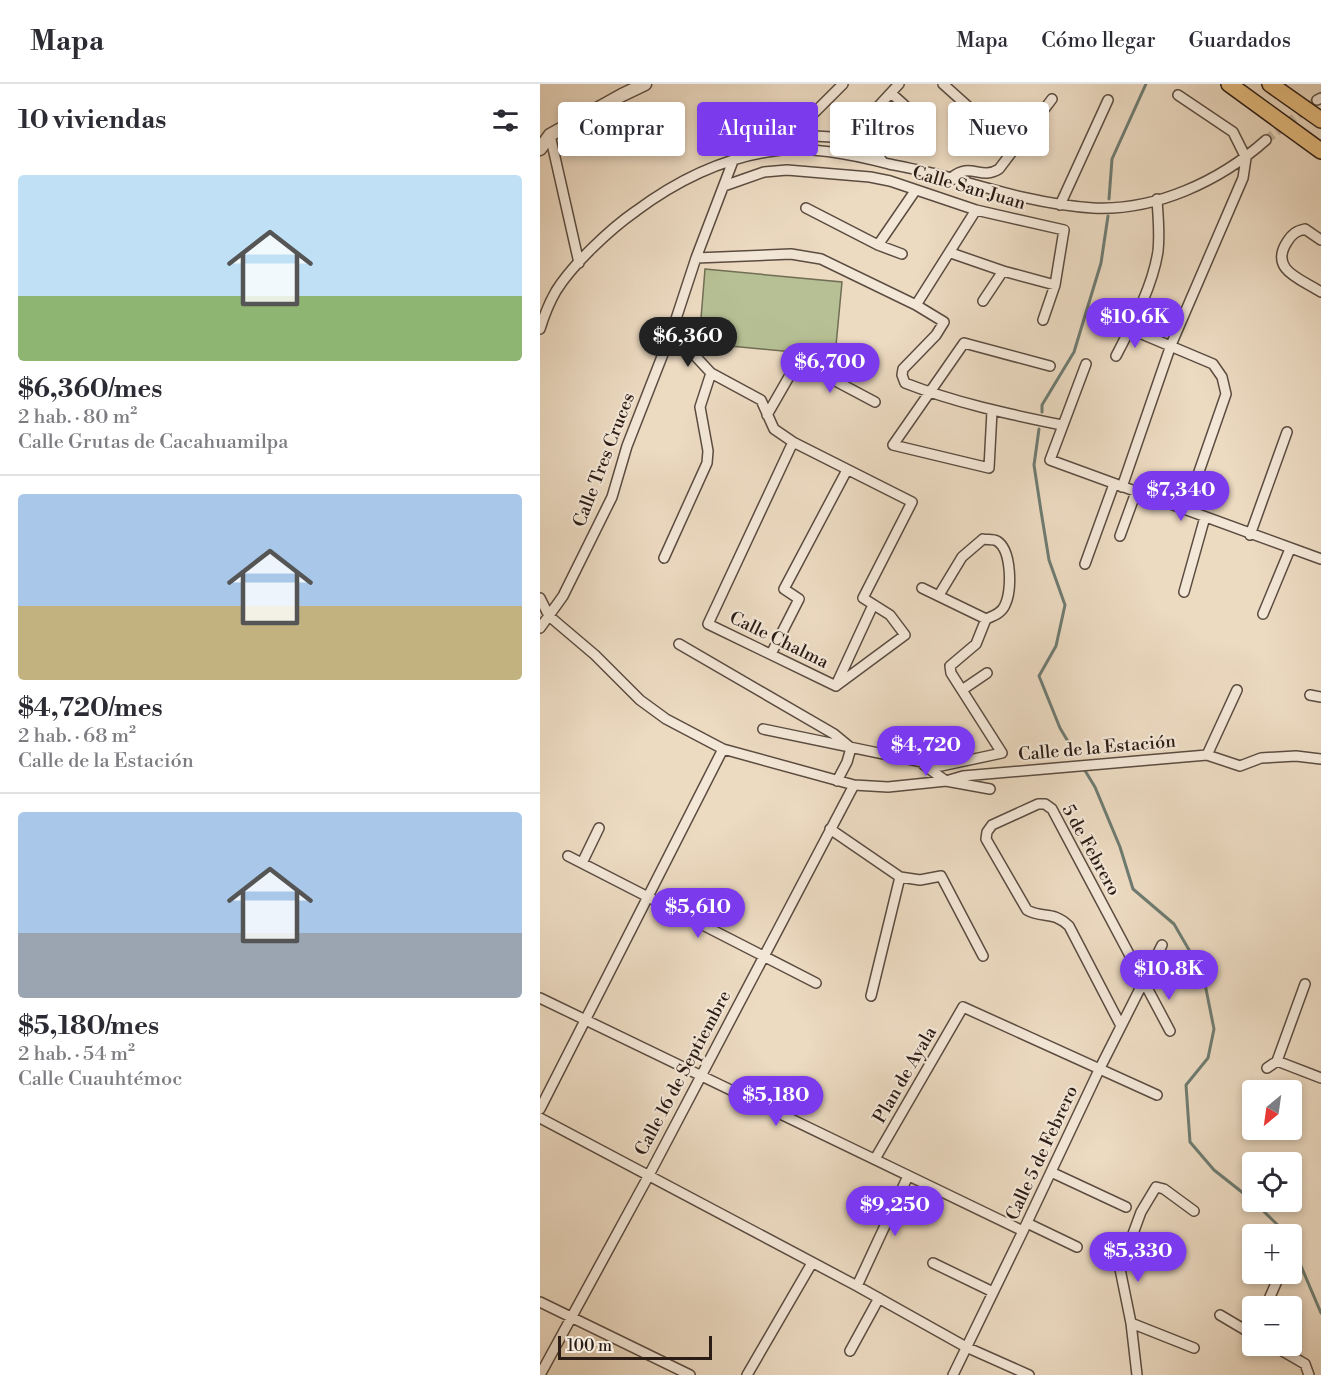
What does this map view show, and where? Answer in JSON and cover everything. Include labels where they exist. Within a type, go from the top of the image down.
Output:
[{"type":"highway","points":[[1229,84],[1321,150]]},
{"type":"highway","points":[[1270,84],[1321,120]]},
{"type":"street","points":[[540,149],[550,135],[645,84]]},
{"type":"street","points":[[818,109],[843,84]]},
{"type":"street","points":[[883,102],[899,84]]},
{"type":"street","points":[[943,84],[963,102]]},
{"type":"street","points":[[891,93],[901,102]]},
{"type":"street","points":[[1085,564],[1118,485],[1171,345],[1243,178],[1246,158],[1233,132],[1178,95]]},
{"type":"street","points":[[951,178],[959,171],[970,170],[984,174],[993,173],[999,169],[1052,99]]},
{"type":"street","points":[[1060,205],[1108,100]]},
{"type":"street","points":[[550,135],[579,263]]},
{"type":"street","points":[[818,151],[846,154],[883,162],[986,189],[1060,205],[1096,208],[1127,206],[1183,192],[1214,178],[1246,158],[1266,140]]},
{"type":"street","points":[[540,329],[556,290],[597,243],[623,220],[654,197],[704,170],[752,156]]},
{"type":"street","points":[[878,156],[883,162]]},
{"type":"street","name":"Calle Tres Cruces","points":[[540,628],[563,596],[612,496],[627,446],[672,331],[696,258],[733,161]]},
{"type":"street","name":"Calle San Juan","points":[[724,186],[764,172],[787,170],[870,177],[890,181],[976,210],[1064,230],[1055,285]]},
{"type":"street","points":[[878,245],[915,191]]},
{"type":"street","points":[[1116,356],[1130,329],[1152,275],[1158,252],[1157,199]]},
{"type":"street","points":[[806,208],[878,245],[902,254]]},
{"type":"street","points":[[916,305],[951,253],[976,210]]},
{"type":"street","points":[[1321,240],[1305,229],[1298,231],[1291,236],[1280,253],[1285,269],[1321,292]]},
{"type":"street","points":[[951,253],[1003,271],[1055,285],[1043,320]]},
{"type":"street","points":[[696,258],[791,254],[821,260],[916,305],[944,322],[936,335],[903,369],[902,375],[905,382],[929,393],[992,411],[1062,425]]},
{"type":"street","points":[[983,301],[1003,271]]},
{"type":"street","points":[[1130,329],[1213,364],[1222,377],[1226,394],[1186,509]]},
{"type":"street","points":[[672,331],[711,373],[761,400],[774,429],[793,442],[912,502],[863,598],[890,615],[905,635],[836,686]]},
{"type":"street","points":[[992,411],[989,468],[893,446],[964,343],[1050,366]]},
{"type":"street","points":[[767,415],[798,361],[875,402]]},
{"type":"street","points":[[1086,364],[1050,460],[1186,509],[1250,535],[1290,549],[1320,556]]},
{"type":"street","points":[[664,558],[707,463],[708,451],[700,406],[711,373]]},
{"type":"street","points":[[1250,535],[1287,432]]},
{"type":"street","name":"Calle Chalma","points":[[793,442],[708,624],[836,686]]},
{"type":"street","points":[[771,654],[799,599],[784,589],[847,470]]},
{"type":"street","points":[[1119,536],[1136,492]]},
{"type":"street","points":[[1184,592],[1205,518]]},
{"type":"street","points":[[763,729],[941,766],[1002,753],[951,673],[950,666],[976,644],[986,619],[999,613],[1005,606],[1010,588],[1009,567],[1004,547],[995,540],[983,539],[967,553],[939,595]]},
{"type":"street","points":[[1263,614],[1290,549]]},
{"type":"street","points":[[922,588],[986,619]]},
{"type":"street","name":"Calle de la Estación","points":[[540,598],[549,616],[594,655],[640,700],[666,719],[723,749],[854,785],[888,787],[946,781],[963,776],[1207,755],[1240,766],[1261,758],[1296,756],[1321,759]]},
{"type":"street","points":[[836,686],[873,604]]},
{"type":"street","points":[[679,644],[834,734],[851,748]]},
{"type":"street","points":[[962,690],[987,673]]},
{"type":"street","points":[[1207,755],[1238,690]]},
{"type":"street","points":[[1310,695],[1321,697]]},
{"type":"street","points":[[837,781],[851,748]]},
{"type":"street","points":[[540,1109],[723,749]]},
{"type":"street","points":[[921,763],[946,781],[990,789]]},
{"type":"street","name":"Calle 16 de Septiembre","points":[[540,1375],[649,1175],[854,785]]},
{"type":"street","name":"5 de Febrero","points":[[1121,1026],[1069,926],[1050,914],[1036,915],[1027,910],[986,839],[987,832],[992,825],[1038,804],[1045,804],[1052,809],[1170,1031]]},
{"type":"street","points":[[582,863],[598,828]]},
{"type":"street","points":[[830,829],[900,877],[920,880],[941,876],[983,956]]},
{"type":"street","points":[[568,856],[816,983]]},
{"type":"street","points":[[871,996],[900,877]]},
{"type":"street","name":"Calle 5 de Febrero","points":[[953,1375],[1099,1070],[1162,945]]},
{"type":"street","points":[[1267,1068],[1277,1061],[1305,984]]},
{"type":"street","points":[[540,998],[908,1176],[1077,1247]]},
{"type":"street","name":"Plan de Ayala","points":[[875,1159],[963,1007],[1099,1070]]},
{"type":"street","points":[[1277,1061],[1321,1078]]},
{"type":"street","points":[[1099,1070],[1157,1095]]},
{"type":"street","points":[[540,1118],[879,1298],[966,1347],[1029,1375]]},
{"type":"street","points":[[1051,1172],[1126,1207]]},
{"type":"street","points":[[856,1286],[908,1176]]},
{"type":"street","points":[[1137,1375],[1131,1323],[1120,1269],[1141,1212],[1156,1187],[1164,1189],[1194,1211]]},
{"type":"street","points":[[747,1375],[812,1263]]},
{"type":"street","points":[[933,1263],[993,1292]]},
{"type":"street","points":[[850,1351],[879,1298]]},
{"type":"street","points":[[540,1302],[690,1375]]},
{"type":"street","points":[[1220,1315],[1242,1328]]},
{"type":"street","points":[[1131,1323],[1194,1348]]},
{"type":"street","points":[[1291,1356],[1305,1364],[1309,1375]]},
{"type":"green space","points":[[705,269],[842,282],[835,356],[699,343]]},
{"type":"waterway","points":[[1109,199],[1112,159],[1146,84]]},
{"type":"waterway","points":[[1042,412],[1042,405],[1074,352],[1101,263],[1108,216]]},
{"type":"waterway","points":[[1039,429],[1034,465],[1049,560],[1065,605],[1056,646],[1039,676],[1060,728],[1076,755]]},
{"type":"waterway","points":[[1084,769],[1095,787],[1120,847],[1133,889],[1174,924],[1203,974],[1214,1029],[1208,1058],[1186,1085],[1190,1142],[1214,1170],[1242,1192]]},
{"type":"waterway","points":[[1264,1212],[1277,1224]]},
{"type":"waterway","points":[[1302,1268],[1321,1313]]},
{"type":"tunnel","points":[[1266,140],[1317,100]]}]
